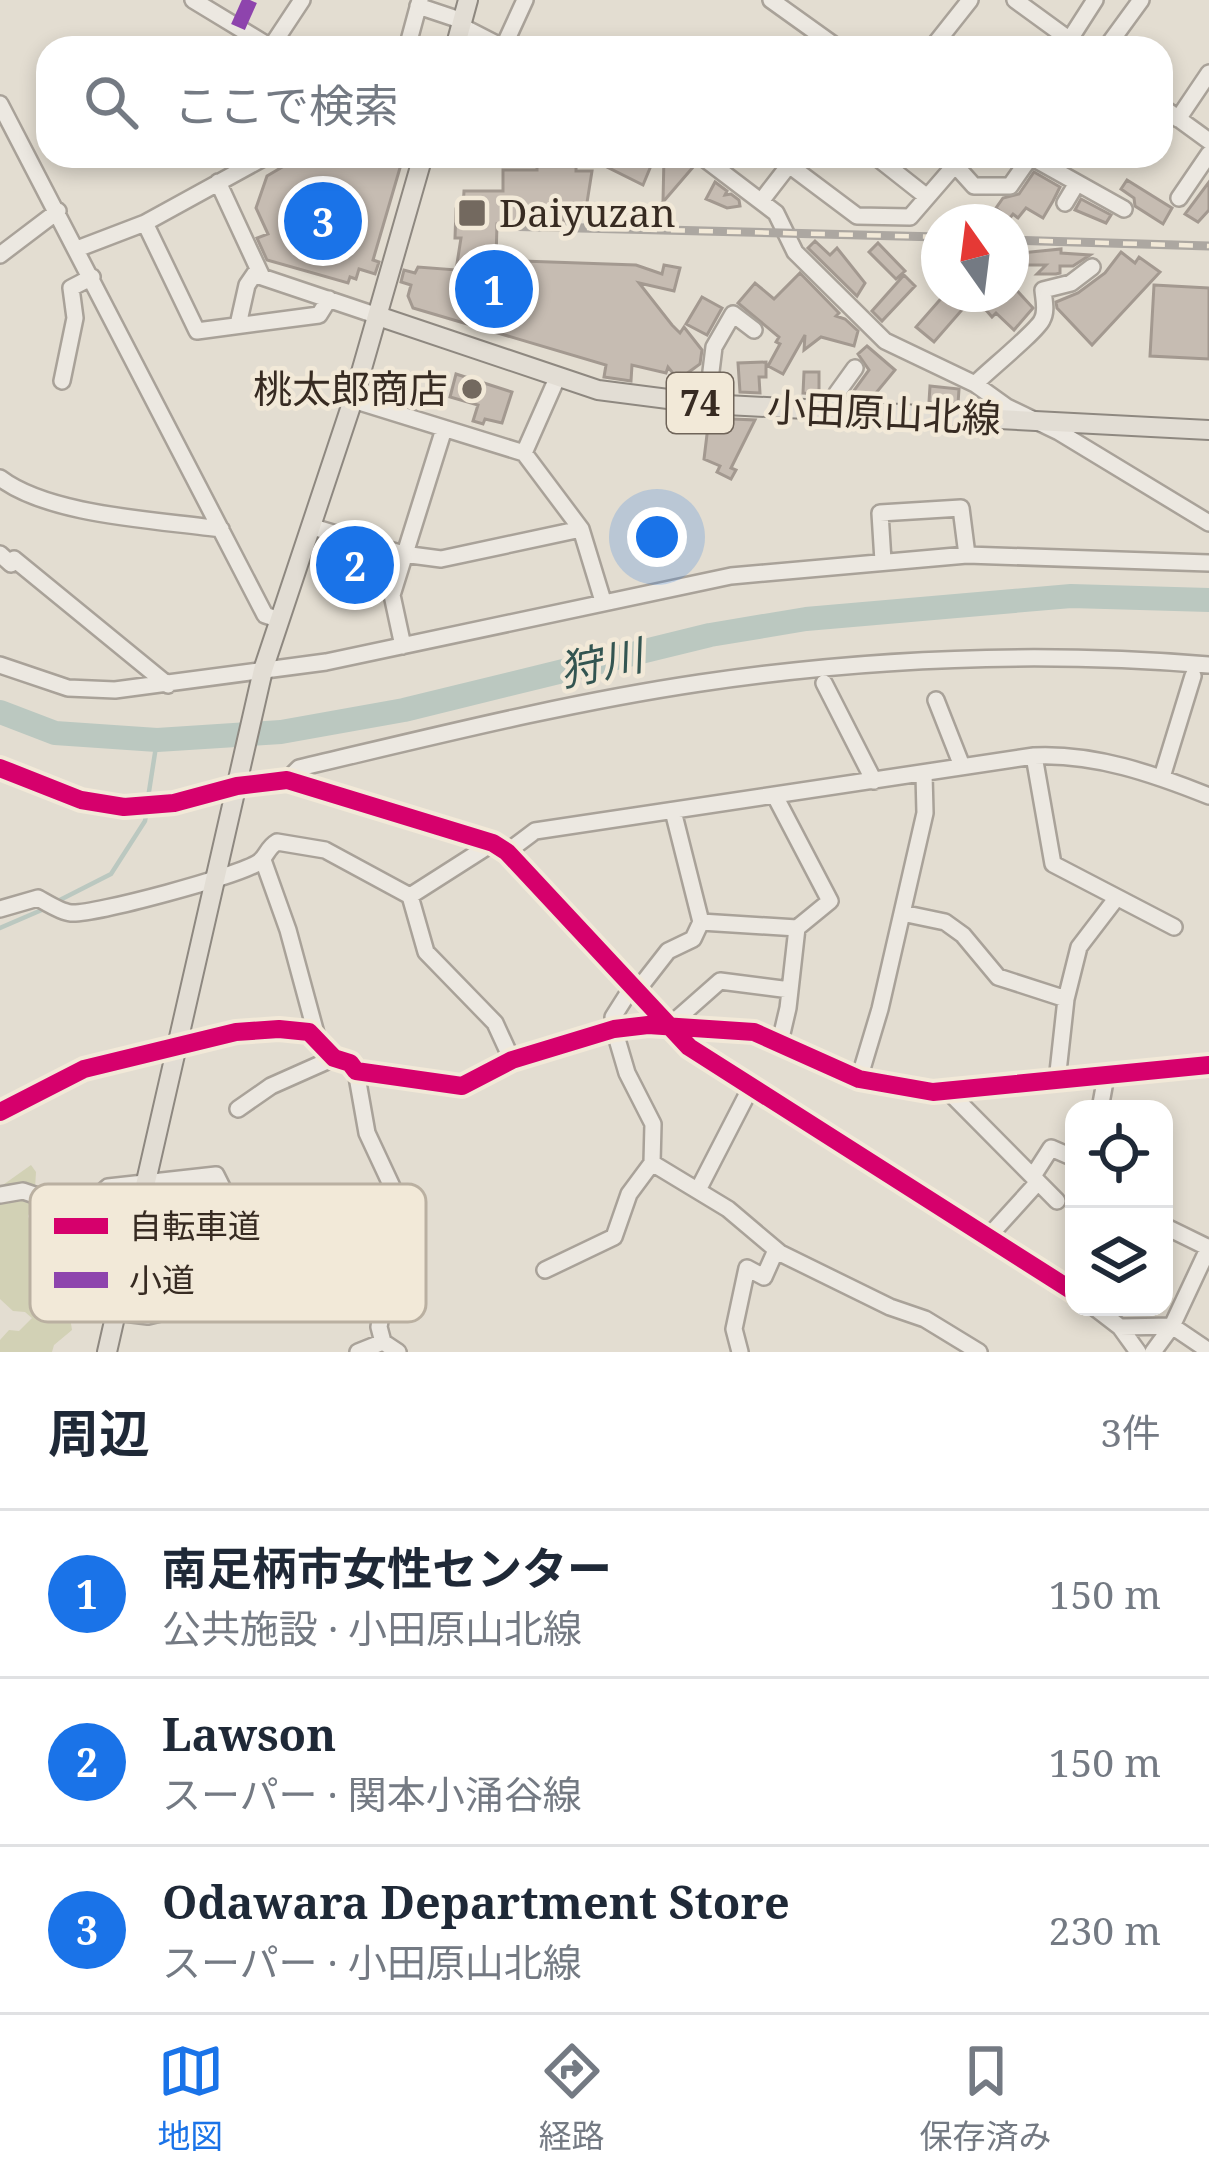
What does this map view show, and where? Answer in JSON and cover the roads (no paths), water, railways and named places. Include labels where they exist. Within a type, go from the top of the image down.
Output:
[{"type":"main road","points":[[458,36],[468,0]]},
{"type":"main road","points":[[144,1184],[262,673],[353,400],[420,168]]},
{"type":"main road","name":"小田原山北線","points":[[378,316],[598,390],[707,404],[1209,430]]},
{"type":"main road","points":[[107,1352],[114,1322]]},
{"type":"street","points":[[193,0],[252,36]]},
{"type":"street","points":[[279,36],[302,0]]},
{"type":"street","points":[[508,36],[525,0]]},
{"type":"street","points":[[771,0],[821,36]]},
{"type":"street","points":[[942,36],[970,0]]},
{"type":"street","points":[[1079,36],[1095,0]]},
{"type":"street","points":[[1115,36],[1141,0]]},
{"type":"street","points":[[1023,2],[1066,36]]},
{"type":"street","points":[[410,36],[419,3],[482,36]]},
{"type":"street","points":[[1178,119],[1209,73]]},
{"type":"street","points":[[0,104],[265,615],[277,620]]},
{"type":"street","points":[[1173,115],[1209,141]]},
{"type":"street","points":[[1180,198],[1209,154]]},
{"type":"street","points":[[77,249],[145,223],[244,168]]},
{"type":"street","points":[[718,168],[776,213],[795,252],[885,341],[975,385],[1209,523]]},
{"type":"street","points":[[762,200],[787,168]]},
{"type":"street","points":[[800,168],[857,216],[910,217],[946,168]]},
{"type":"street","points":[[891,168],[927,196]]},
{"type":"street","points":[[958,168],[974,186],[1010,186],[1023,168]]},
{"type":"street","points":[[1050,168],[1124,209]]},
{"type":"street","points":[[218,182],[262,277],[378,316]]},
{"type":"street","points":[[1065,203],[1077,183]]},
{"type":"street","points":[[0,255],[58,211]]},
{"type":"street","points":[[145,223],[197,331],[319,314],[329,299]]},
{"type":"street","points":[[975,385],[1037,328],[1044,318],[1043,290],[1071,283],[1092,267]]},
{"type":"street","points":[[238,326],[247,285],[258,269]]},
{"type":"street","points":[[62,381],[75,318],[70,288],[92,277]]},
{"type":"street","points":[[707,404],[714,347],[733,314],[754,330]]},
{"type":"street","points":[[832,410],[837,393],[855,368]]},
{"type":"street","points":[[524,453],[558,376]]},
{"type":"street","points":[[353,400],[524,453],[581,529],[603,601]]},
{"type":"street","points":[[403,646],[392,595],[444,429]]},
{"type":"street","points":[[0,478],[52,503],[221,529]]},
{"type":"street","points":[[883,561],[880,513],[961,508],[967,555]]},
{"type":"street","points":[[313,526],[403,554],[458,558],[581,529]]},
{"type":"street","points":[[0,554],[10,564],[14,559],[168,685]]},
{"type":"street","points":[[0,664],[68,688],[115,691],[262,673],[731,576],[967,555],[1209,563]]},
{"type":"street","points":[[287,780],[298,768],[617,698],[737,678],[972,658],[1052,656],[1209,664]]},
{"type":"street","points":[[1162,777],[1193,676]]},
{"type":"street","points":[[824,683],[874,782]]},
{"type":"street","points":[[936,700],[962,766]]},
{"type":"street","points":[[410,896],[535,831],[1034,756],[1072,755],[1162,777],[1209,796]]},
{"type":"street","points":[[1034,756],[1053,864],[1174,927]]},
{"type":"street","points":[[0,768],[81,800],[124,807],[174,803],[239,778],[287,780],[500,848],[689,1047],[1065,1286]]},
{"type":"street","points":[[859,1078],[880,1010],[925,813],[924,774]]},
{"type":"street","points":[[701,922],[797,928],[830,901],[776,796]]},
{"type":"street","points":[[544,1270],[614,1237],[629,1194],[652,1163],[653,1124],[627,1073],[614,1017],[668,951],[693,939],[701,922],[673,811]]},
{"type":"street","points":[[0,909],[38,898],[70,913],[214,882],[263,860],[277,842],[325,850],[410,896],[426,952],[495,1022],[512,1060]]},
{"type":"street","points":[[263,860],[317,1037]]},
{"type":"street","points":[[1057,1082],[1066,999],[1079,946],[1115,900]]},
{"type":"street","points":[[902,913],[945,922],[963,935],[998,977],[1066,999]]},
{"type":"street","points":[[780,1042],[797,928]]},
{"type":"street","points":[[669,1026],[720,981],[790,990]]},
{"type":"street","points":[[356,1071],[462,1086],[512,1060],[614,1029],[669,1026],[754,1032],[859,1078],[898,1089],[949,1092],[1209,1065]]},
{"type":"street","points":[[0,1112],[61,1078],[174,1046],[236,1032],[309,1032],[334,1058],[350,1063],[356,1071],[367,1133],[390,1184]]},
{"type":"street","points":[[238,1109],[272,1086],[334,1058]]},
{"type":"street","points":[[1102,1100],[1106,1076]]},
{"type":"street","points":[[698,1190],[751,1087]]},
{"type":"street","points":[[949,1092],[1057,1201]]},
{"type":"street","points":[[989,1237],[1035,1179],[1051,1148],[1065,1154]]},
{"type":"street","points":[[652,1163],[728,1209],[776,1250],[890,1307],[925,1318],[980,1352]]},
{"type":"street","points":[[151,1184],[216,1175],[220,1184]]},
{"type":"street","points":[[0,1195],[30,1193]]},
{"type":"street","points":[[1153,1352],[1172,1326],[1209,1247],[1173,1230]]},
{"type":"street","points":[[740,1352],[734,1330],[746,1268],[764,1276],[776,1250]]},
{"type":"street","points":[[1106,1316],[1138,1352]]},
{"type":"street","points":[[380,1322],[382,1342],[398,1352]]},
{"type":"street","points":[[1120,1327],[1172,1326],[1209,1351]]},
{"type":"street","points":[[358,1352],[382,1342]]},
{"type":"waterway","name":"狩川","points":[[0,712],[55,733],[157,740],[281,732],[404,710],[710,635],[806,619],[1071,596],[1209,600]]},
{"type":"waterway","points":[[148,798],[157,740]]},
{"type":"waterway","points":[[54,903],[111,874],[145,821],[147,809]]},
{"type":"waterway","points":[[0,928],[44,909]]},
{"type":"railway","points":[[503,226],[921,237]]},
{"type":"railway","points":[[1029,241],[1209,246]]},
{"type":"place","name":"Daiyuzan","points":[[472,213]]},
{"type":"place","name":"Odawara Department Store","points":[[323,221]]},
{"type":"place","name":"南足柄市女性センター","points":[[494,289]]},
{"type":"place","name":"桃太郎商店","points":[[472,389]]},
{"type":"place","name":"Lawson","points":[[355,565]]}]
